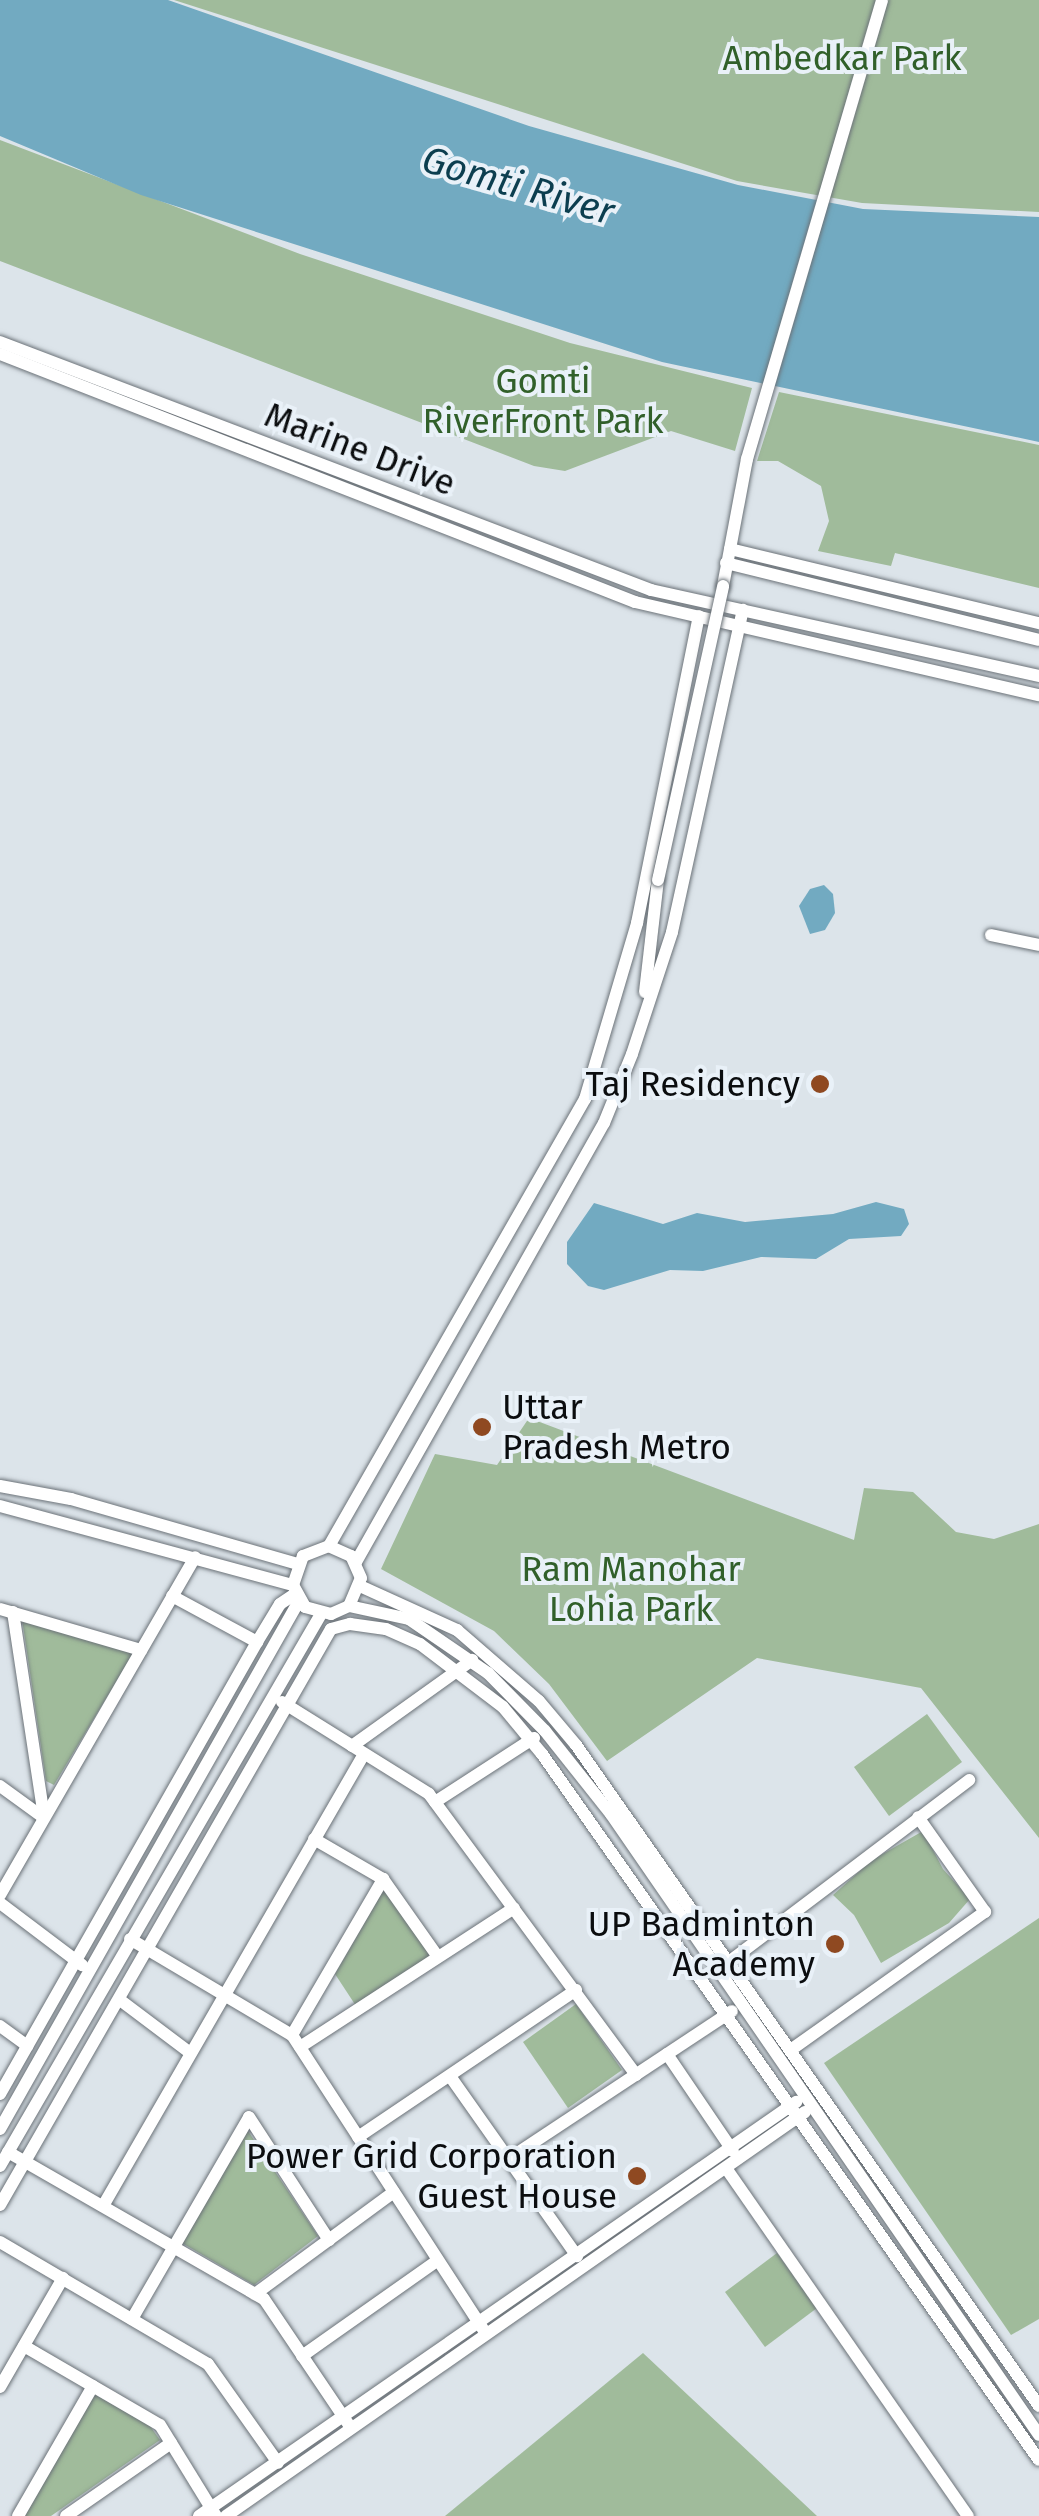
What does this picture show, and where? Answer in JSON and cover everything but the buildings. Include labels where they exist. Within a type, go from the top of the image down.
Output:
[{"type":"street","points":[[640,1029],[658,880],[747,460],[882,0]]},
{"type":"street","name":"Marine Drive","points":[[0,342],[594,572],[702,601],[1039,676]]},
{"type":"street","name":"Marine Drive","points":[[0,354],[698,621],[1039,696]]},
{"type":"street","points":[[730,549],[1039,623]]},
{"type":"street","points":[[726,564],[1039,640]]},
{"type":"street","points":[[329,1546],[586,1100],[637,924],[702,601]]},
{"type":"street","points":[[349,1606],[360,1586],[356,1562],[604,1124],[672,932],[743,610]]},
{"type":"street","points":[[637,924],[658,880]]},
{"type":"street","points":[[992,935],[1039,945]]},
{"type":"street","points":[[0,1486],[71,1498],[297,1564]]},
{"type":"street","points":[[0,1506],[195,1557],[296,1593],[322,1614]]},
{"type":"street","points":[[0,2129],[296,1593],[297,1564],[310,1550],[329,1546],[356,1562]]},
{"type":"street","points":[[0,1895],[195,1557]]},
{"type":"street","points":[[360,1586],[458,1630],[539,1701],[730,1961],[1039,2406]]},
{"type":"street","points":[[0,2094],[257,1642],[280,1604],[296,1593]]},
{"type":"street","points":[[172,1596],[257,1642]]},
{"type":"street","points":[[0,2166],[322,1614],[349,1606],[409,1619],[472,1660],[545,1731],[810,2100],[1039,2434]]},
{"type":"street","points":[[44,1818],[7,1610],[142,1650]]},
{"type":"street","points":[[0,2204],[331,1629],[350,1624],[420,1644],[503,1707],[531,1740],[728,2013],[1039,2460]]},
{"type":"street","points":[[102,2206],[314,1838],[358,1750],[472,1660]]},
{"type":"street","points":[[272,1695],[435,1802],[636,2075]]},
{"type":"street","points":[[435,1802],[545,1731]]},
{"type":"street","points":[[730,1961],[969,1780]]},
{"type":"street","points":[[0,1786],[44,1818]]},
{"type":"street","points":[[792,2049],[986,1912],[918,1816]]},
{"type":"street","points":[[314,1838],[383,1879],[438,1957]]},
{"type":"street","points":[[296,2041],[383,1879]]},
{"type":"street","points":[[0,1904],[105,1982]]},
{"type":"street","points":[[296,2041],[514,1908]]},
{"type":"street","points":[[130,1939],[296,2041],[484,2331]]},
{"type":"street","points":[[358,2137],[452,2079],[576,1990]]},
{"type":"street","points":[[120,2000],[189,2052]]},
{"type":"street","points":[[510,2158],[742,2004]]},
{"type":"street","points":[[0,2026],[28,2046]]},
{"type":"street","points":[[667,2054],[968,2516]]},
{"type":"street","points":[[452,2079],[577,2256]]},
{"type":"street","points":[[226,2516],[349,2424],[821,2092]]},
{"type":"street","points":[[132,2319],[249,2117],[329,2240]]},
{"type":"street","points":[[8,2152],[255,2294],[349,2424]]},
{"type":"street","points":[[484,2331],[577,2256],[732,2158]]},
{"type":"street","points":[[255,2294],[394,2192]]},
{"type":"street","points":[[0,2242],[208,2364],[278,2463]]},
{"type":"street","points":[[302,2356],[438,2260]]},
{"type":"street","points":[[0,2387],[63,2278]]},
{"type":"street","points":[[24,2346],[160,2426],[209,2513],[278,2463],[349,2424]]},
{"type":"street","points":[[18,2516],[93,2386]]},
{"type":"street","points":[[66,2516],[171,2443]]},
{"type":"green space","name":"Ambedkar Park","points":[[174,0],[1039,0],[1039,212],[862,203],[737,181]]},
{"type":"green space","name":"Gomti RiverFront Park","points":[[0,140],[300,254],[570,343],[752,388],[735,451],[671,431],[565,471],[534,466],[0,261]]},
{"type":"green space","points":[[779,392],[1039,445],[1039,588],[895,553],[891,566],[818,551],[829,521],[821,486],[778,461],[757,461]]},
{"type":"green space","name":"Ram Manohar Lohia Park","points":[[529,1418],[854,1540],[864,1488],[913,1492],[956,1532],[994,1539],[1039,1524],[1039,1838],[921,1688],[757,1658],[607,1761],[549,1684],[494,1631],[381,1569],[435,1454],[497,1465]]},
{"type":"green space","points":[[22,1619],[134,1652],[54,1785],[46,1781]]},
{"type":"green space","points":[[927,1714],[962,1762],[889,1816],[854,1767]]},
{"type":"green space","points":[[923,1831],[943,1869],[970,1899],[949,1923],[881,1963],[854,1915],[833,1895],[872,1860]]},
{"type":"green space","points":[[384,1889],[431,1956],[356,2006],[335,1974]]},
{"type":"green space","points":[[1039,1918],[1039,2319],[1011,2335],[824,2063]]},
{"type":"green space","points":[[576,2004],[622,2070],[568,2108],[523,2042]]},
{"type":"green space","points":[[248,2131],[318,2236],[254,2285],[182,2243]]},
{"type":"green space","points":[[777,2253],[817,2308],[765,2347],[725,2292]]},
{"type":"green space","points":[[643,2353],[817,2516],[445,2516]]},
{"type":"green space","points":[[94,2394],[150,2426],[160,2440],[51,2516],[25,2516]]},
{"type":"water","name":"Gomti River","points":[[0,0],[168,0],[529,126],[738,185],[863,209],[1039,217],[1039,442],[662,362],[141,195],[0,136]]},
{"type":"water","points":[[824,885],[833,894],[835,913],[825,930],[810,934],[799,906],[810,889]]},
{"type":"water","points":[[876,1202],[904,1209],[909,1224],[901,1236],[849,1239],[816,1259],[761,1257],[703,1271],[670,1270],[604,1290],[588,1286],[567,1264],[567,1242],[594,1203],[663,1224],[697,1213],[745,1222],[833,1214]]},
{"type":"place","name":"Taj Residency","points":[[820,1084]]},
{"type":"place","name":"Uttar Pradesh Metro","points":[[482,1427]]},
{"type":"place","name":"UP Badminton Academy","points":[[835,1944]]},
{"type":"place","name":"Power Grid Corporation Guest House","points":[[637,2176]]}]
